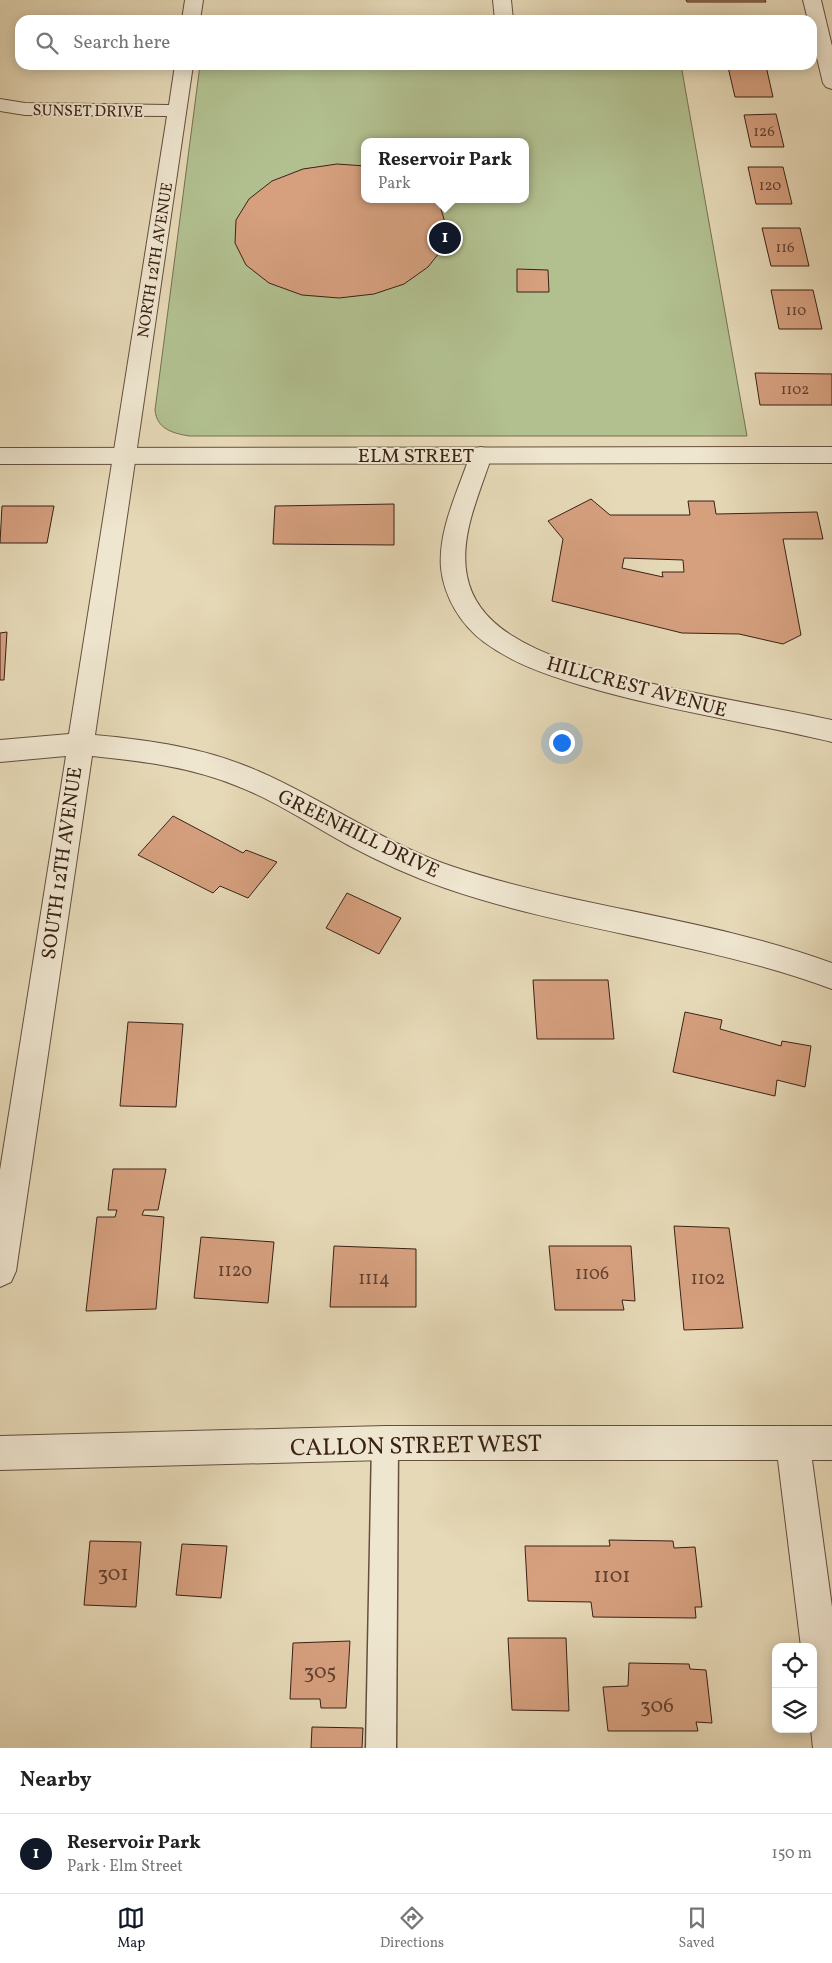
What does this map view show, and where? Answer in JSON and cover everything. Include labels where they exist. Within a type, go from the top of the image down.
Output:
[{"type":"street","points":[[192,15],[194,0]]},
{"type":"street","points":[[502,0],[504,15]]},
{"type":"street","points":[[812,0],[816,15]]},
{"type":"street","points":[[817,18],[832,83]]},
{"type":"street","name":"NORTH 12TH AVENUE","points":[[123,456],[183,70]]},
{"type":"street","name":"SUNSET DRIVE","points":[[0,106],[44,109],[177,111]]},
{"type":"street","name":"HILLCREST AVENUE","points":[[481,455],[456,532],[453,561],[460,594],[466,607],[490,633],[529,656],[591,678],[679,701],[832,731]]},
{"type":"street","name":"ELM STREET","points":[[0,456],[832,455]]},
{"type":"street","name":"SOUTH 12TH AVENUE","points":[[0,1271],[123,456]]},
{"type":"street","name":"GREENHILL DRIVE","points":[[0,751],[79,744],[143,750],[201,762],[238,775],[291,799],[360,838],[444,876],[517,899],[609,920],[717,940],[789,960],[832,976]]},
{"type":"street","name":"CALLON STREET WEST","points":[[0,1453],[384,1444],[832,1443]]},
{"type":"street","points":[[793,1444],[832,1748]]},
{"type":"lane","points":[[381,1748],[384,1444]]},
{"type":"green space","points":[[199,70],[682,70],[747,436],[189,436],[166,429],[156,416],[155,410]]},
{"type":"building","points":[[686,0],[765,0],[766,2],[687,2]]},
{"type":"building","points":[[729,70],[767,70],[773,97],[735,97]]},
{"type":"building","points":[[776,114],[784,147],[751,147],[744,115]]},
{"type":"building","points":[[337,164],[361,166],[361,203],[437,203],[446,226],[443,248],[428,267],[404,284],[374,294],[339,298],[302,295],[269,283],[246,265],[235,243],[236,220],[249,199],[272,181],[303,169]]},
{"type":"building","points":[[748,167],[783,167],[792,204],[756,204]]},
{"type":"building","points":[[762,228],[800,228],[809,266],[771,266]]},
{"type":"building","points":[[517,269],[548,270],[549,292],[517,292]]},
{"type":"building","points":[[771,290],[813,290],[822,329],[779,329]]},
{"type":"building","points":[[755,373],[832,374],[832,405],[760,405]]},
{"type":"building","points":[[591,499],[610,515],[690,515],[688,501],[714,501],[716,514],[817,512],[823,539],[783,539],[801,635],[783,644],[739,634],[682,633],[552,601],[563,539],[548,521]],"holes":[[[624,558],[683,560],[684,572],[662,572],[663,577],[622,568]]]},
{"type":"building","points":[[394,504],[394,545],[273,544],[275,506]]},
{"type":"building","points":[[2,506],[54,506],[47,543],[0,543]]},
{"type":"building","points":[[7,632],[4,680],[0,680],[0,633]]},
{"type":"building","points":[[173,816],[243,853],[246,850],[277,862],[248,898],[220,886],[213,893],[138,855]]},
{"type":"building","points":[[347,893],[401,918],[379,954],[326,928]]},
{"type":"building","points":[[533,980],[608,980],[614,1039],[537,1039]]},
{"type":"building","points":[[685,1012],[722,1020],[720,1029],[781,1046],[782,1041],[811,1046],[805,1087],[777,1080],[775,1096],[673,1072]]},
{"type":"building","points":[[128,1022],[183,1024],[176,1107],[120,1106]]},
{"type":"building","points":[[113,1169],[166,1169],[158,1210],[144,1210],[142,1215],[164,1217],[156,1309],[86,1311],[97,1217],[115,1217],[117,1210],[108,1210]]},
{"type":"building","points":[[674,1226],[729,1228],[743,1328],[684,1330]]},
{"type":"building","points":[[201,1237],[274,1242],[268,1303],[194,1298]]},
{"type":"building","points":[[334,1246],[416,1249],[416,1307],[330,1307]]},
{"type":"building","points":[[549,1246],[631,1246],[635,1301],[622,1300],[624,1310],[555,1310]]},
{"type":"building","points":[[609,1540],[673,1541],[674,1548],[695,1547],[702,1607],[695,1607],[696,1618],[593,1617],[591,1602],[528,1601],[525,1546],[610,1546]]},
{"type":"building","points":[[90,1541],[141,1542],[136,1607],[84,1605]]},
{"type":"building","points":[[182,1544],[227,1546],[221,1598],[176,1595]]},
{"type":"building","points":[[508,1638],[566,1638],[569,1711],[512,1710]]},
{"type":"building","points":[[350,1641],[346,1708],[321,1708],[320,1699],[290,1699],[293,1643]]},
{"type":"building","points":[[629,1663],[689,1664],[690,1669],[706,1670],[712,1723],[696,1722],[698,1731],[608,1731],[603,1687],[628,1686]]},
{"type":"building","points":[[312,1727],[363,1728],[362,1748],[311,1748]]},
{"type":"place","name":"Reservoir Park","points":[[445,238]]}]
